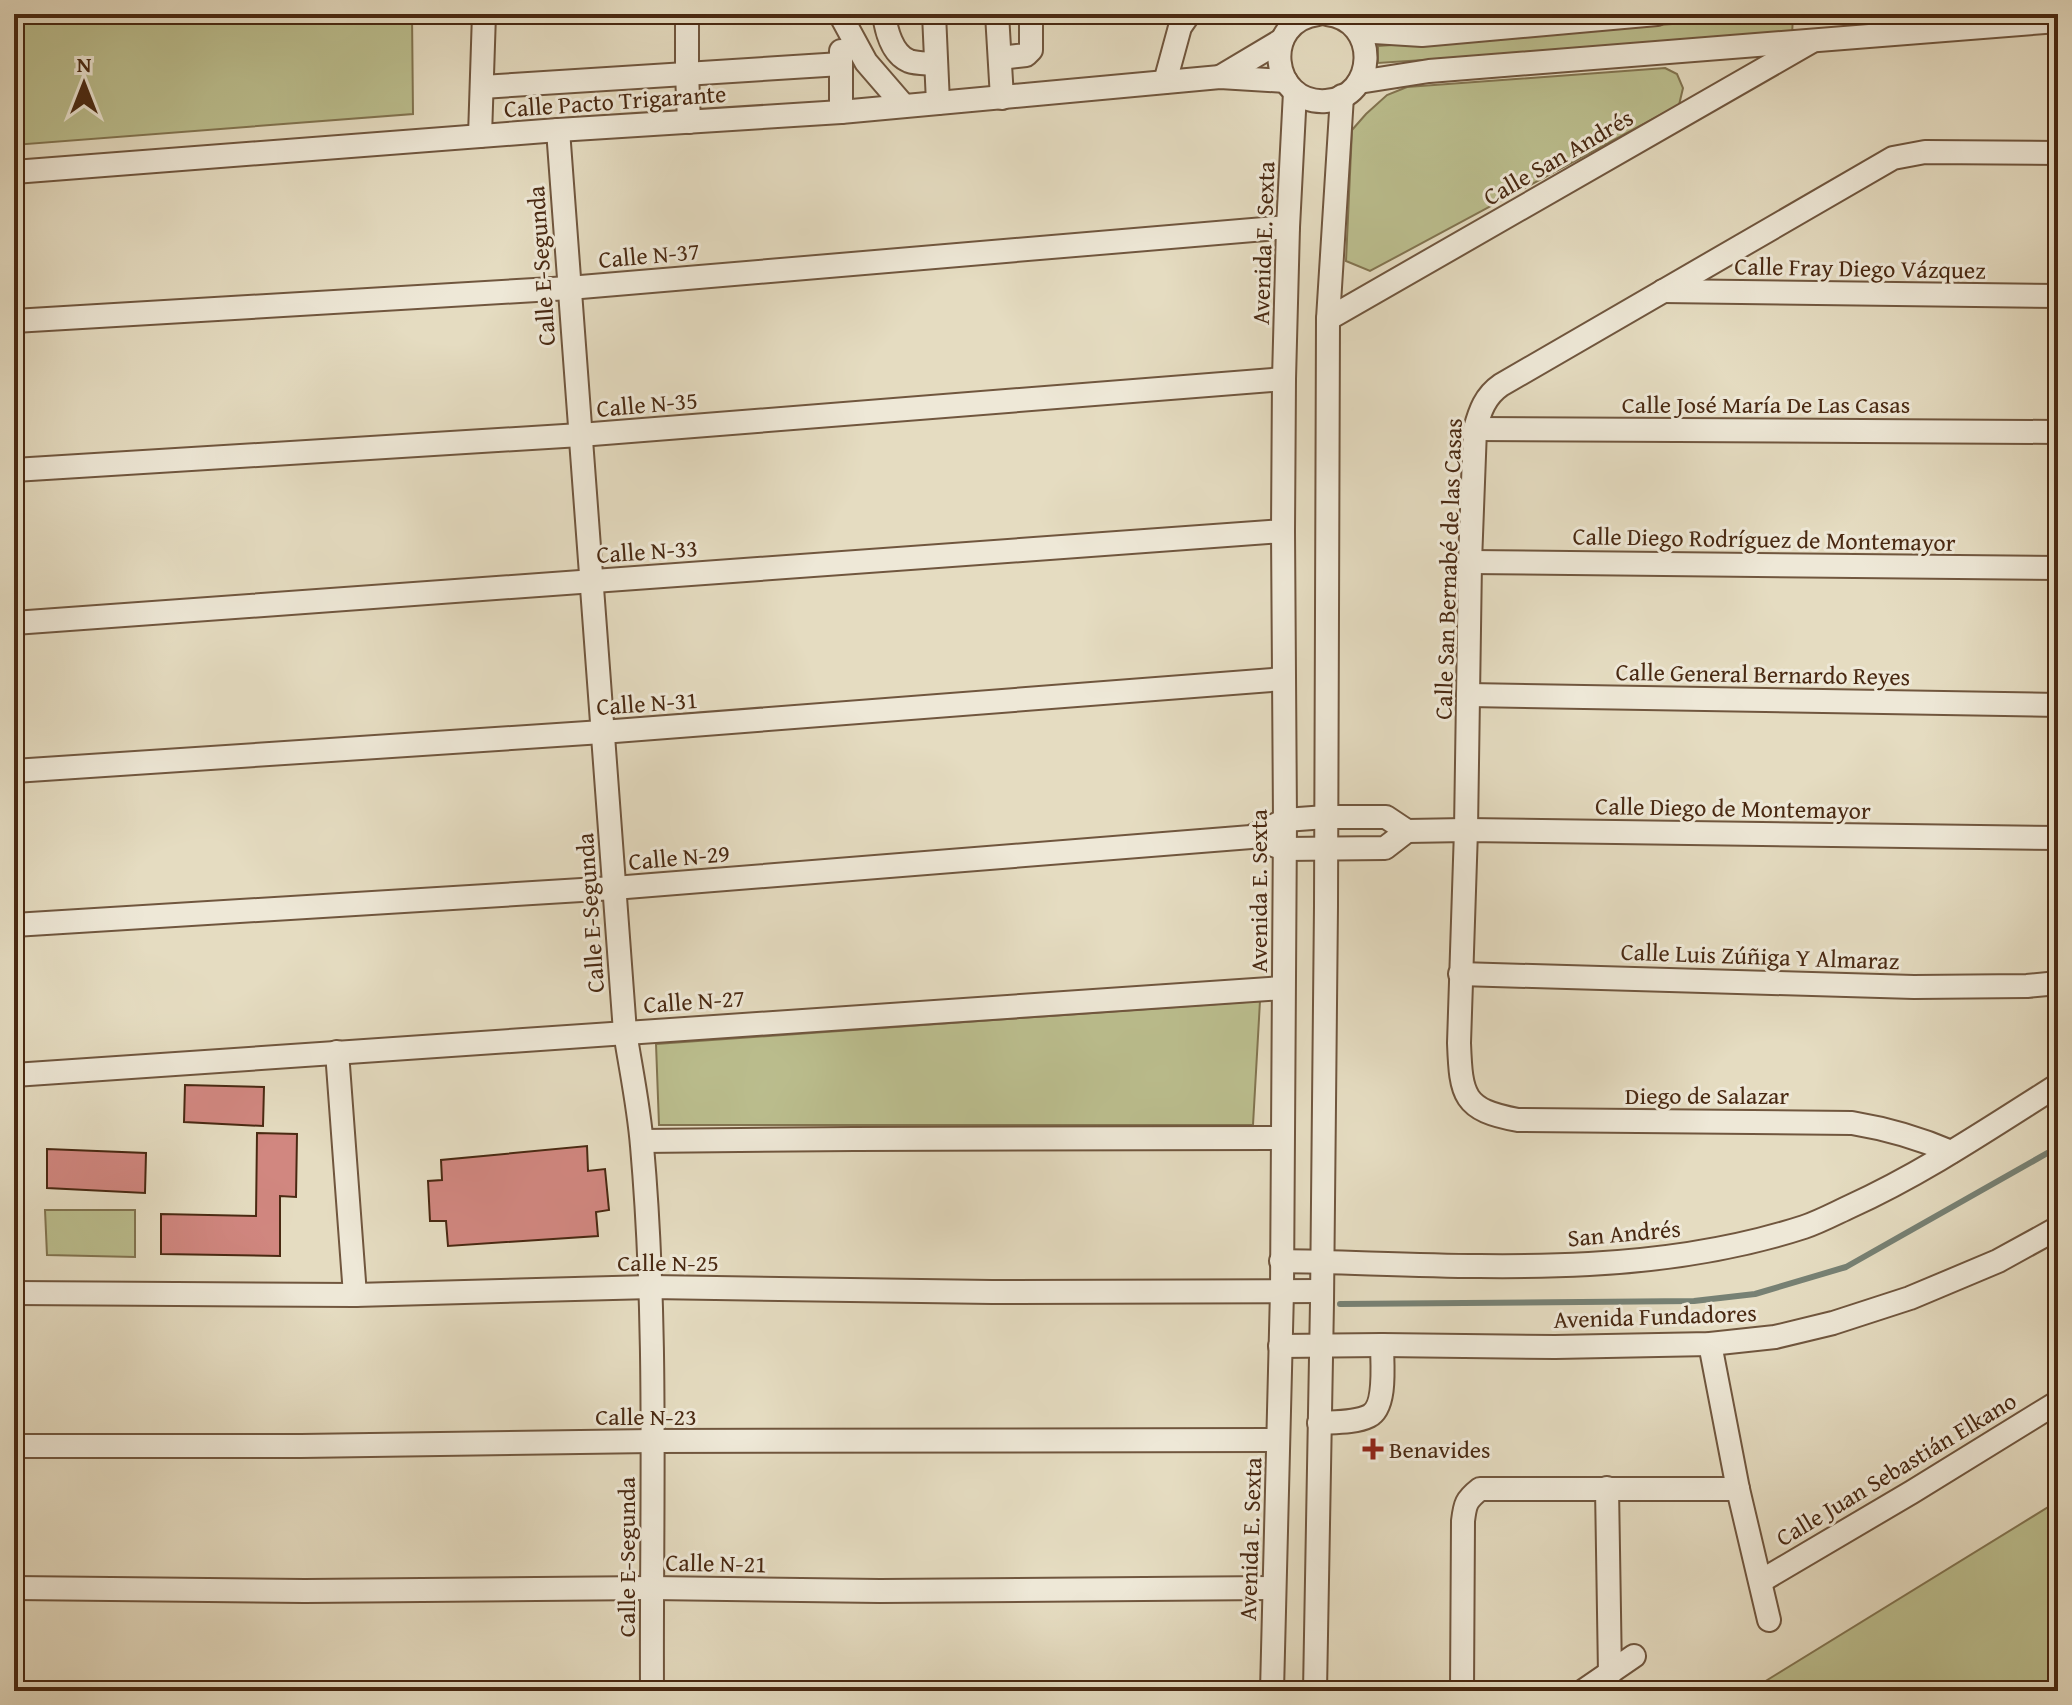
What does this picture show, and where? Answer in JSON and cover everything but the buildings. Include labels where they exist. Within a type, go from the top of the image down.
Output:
[{"type":"street","points":[[480,136],[484,14]]},
{"type":"street","points":[[687,14],[689,122]]},
{"type":"street","points":[[884,14],[889,39],[900,55],[910,61],[936,64]]},
{"type":"street","points":[[934,14],[938,103]]},
{"type":"street","points":[[997,14],[1002,98]]},
{"type":"street","points":[[1000,58],[1026,55],[1031,50],[1031,14]]},
{"type":"street","points":[[1165,82],[1180,27],[1189,14]]},
{"type":"street","points":[[1327,14],[1352,22],[1422,35],[1657,14]]},
{"type":"street","points":[[1881,34],[1908,14]]},
{"type":"street","points":[[841,15],[841,112]]},
{"type":"street","points":[[841,15],[866,62],[904,106]]},
{"type":"street","name":"Calle Pacto Trigarante","points":[[1220,77],[1282,40],[1288,31],[1309,15]]},
{"type":"street","name":"Calle Pacto Trigarante","points":[[14,172],[558,130],[841,112],[1220,77],[1291,86],[1310,99],[1326,101],[1351,89],[1429,71],[2058,21]]},
{"type":"street","points":[[1315,1691],[1322,1291],[1328,319],[1351,89],[1366,66],[1366,48],[1352,22]]},
{"type":"street","name":"Calle San Andrés","points":[[1328,319],[1814,39]]},
{"type":"street","name":"Avenida E. Sexta","points":[[1272,1691],[1282,1291],[1284,379],[1291,86],[1280,68],[1282,40]]},
{"type":"street","points":[[482,87],[841,64]]},
{"type":"street","name":"Calle E-Segunda","points":[[558,130],[625,1032],[642,1141],[651,1287],[652,1691]]},
{"type":"street","name":"Calle San Bernabé de las Casas","points":[[1466,1094],[1460,1074],[1460,974],[1466,830],[1470,562],[1475,429],[1480,409],[1493,390],[1893,158],[1925,152],[2058,153]]},
{"type":"street","name":"Calle N-37","points":[[14,321],[569,288],[1288,227]]},
{"type":"street","name":"Calle Fray Diego Vázquez","points":[[1660,291],[2058,296]]},
{"type":"street","name":"Calle N-35","points":[[14,470],[580,435],[1284,379]]},
{"type":"street","name":"Calle José María De Las Casas","points":[[1475,429],[2058,432]]},
{"type":"street","name":"Calle N-33","points":[[14,623],[1283,531]]},
{"type":"street","name":"Calle Diego Rodríguez de Montemayor","points":[[1470,562],[2058,568]]},
{"type":"street","name":"Calle N-31","points":[[14,771],[602,732],[1284,679]]},
{"type":"street","name":"Calle General Bernardo Reyes","points":[[1468,695],[2058,705]]},
{"type":"street","name":"Calle Diego de Montemayor","points":[[1285,820],[1386,817],[1407,831],[2058,838]]},
{"type":"street","name":"Calle N-29","points":[[14,925],[614,888],[1251,837],[1285,820]]},
{"type":"street","name":"Calle Diego de Montemayor","points":[[1284,849],[1385,848],[1407,831]]},
{"type":"street","name":"Calle N-29","points":[[1251,837],[1284,849]]},
{"type":"street","name":"Calle Luis Zúñiga Y Almaraz","points":[[1460,974],[1914,987],[2058,983]]},
{"type":"street","name":"Calle N-27","points":[[14,1075],[1283,988]]},
{"type":"street","points":[[337,1052],[355,1295]]},
{"type":"street","points":[[1951,1152],[2058,1085]]},
{"type":"street","name":"Diego de Salazar","points":[[1466,1094],[1476,1107],[1493,1115],[1518,1120],[1852,1123],[1891,1130],[1951,1152]]},
{"type":"street","points":[[642,1141],[1281,1138]]},
{"type":"street","name":"San Andrés","points":[[1281,1261],[1512,1267],[1599,1264],[1724,1249],[1807,1226],[1879,1194],[1951,1152]]},
{"type":"street","name":"Avenida Fundadores","points":[[1280,1346],[1555,1347],[1710,1344],[1775,1337],[1833,1323],[1910,1298],[1998,1261],[2058,1228]]},
{"type":"street","name":"Calle N-25","points":[[14,1293],[355,1295],[651,1287],[992,1292],[1322,1291]]},
{"type":"street","points":[[1710,1344],[1738,1489],[1769,1620]]},
{"type":"street","points":[[1319,1423],[1371,1416],[1378,1408],[1382,1345]]},
{"type":"street","name":"Calle Juan Sebastián Elkano","points":[[1761,1581],[2058,1402]]},
{"type":"street","name":"Calle N-23","points":[[14,1446],[1278,1440]]},
{"type":"street","points":[[1607,1488],[1610,1674]]},
{"type":"street","points":[[1462,1691],[1463,1521],[1465,1505],[1480,1489],[1738,1489]]},
{"type":"street","name":"Calle N-21","points":[[14,1588],[880,1591],[1274,1588]]},
{"type":"street","points":[[1583,1691],[1634,1656]]},
{"type":"green space","points":[[14,14],[412,14],[413,114],[14,145]]},
{"type":"green space","points":[[1793,15],[1792,36],[1378,63],[1378,46]]},
{"type":"green space","points":[[1665,68],[1677,74],[1683,88],[1679,105],[1370,271],[1346,261],[1352,130],[1387,95],[1407,87]]},
{"type":"green space","points":[[1260,1001],[1253,1125],[659,1125],[656,1044]]},
{"type":"green space","points":[[45,1210],[135,1210],[135,1257],[47,1255]]},
{"type":"green space","points":[[2058,1501],[2058,1691],[1769,1691],[1764,1682]]},
{"type":"waterway","points":[[1340,1304],[1694,1301],[1755,1294],[1846,1267],[2058,1147]]},
{"type":"place","name":"Benavides","points":[[1373,1449]]}]
